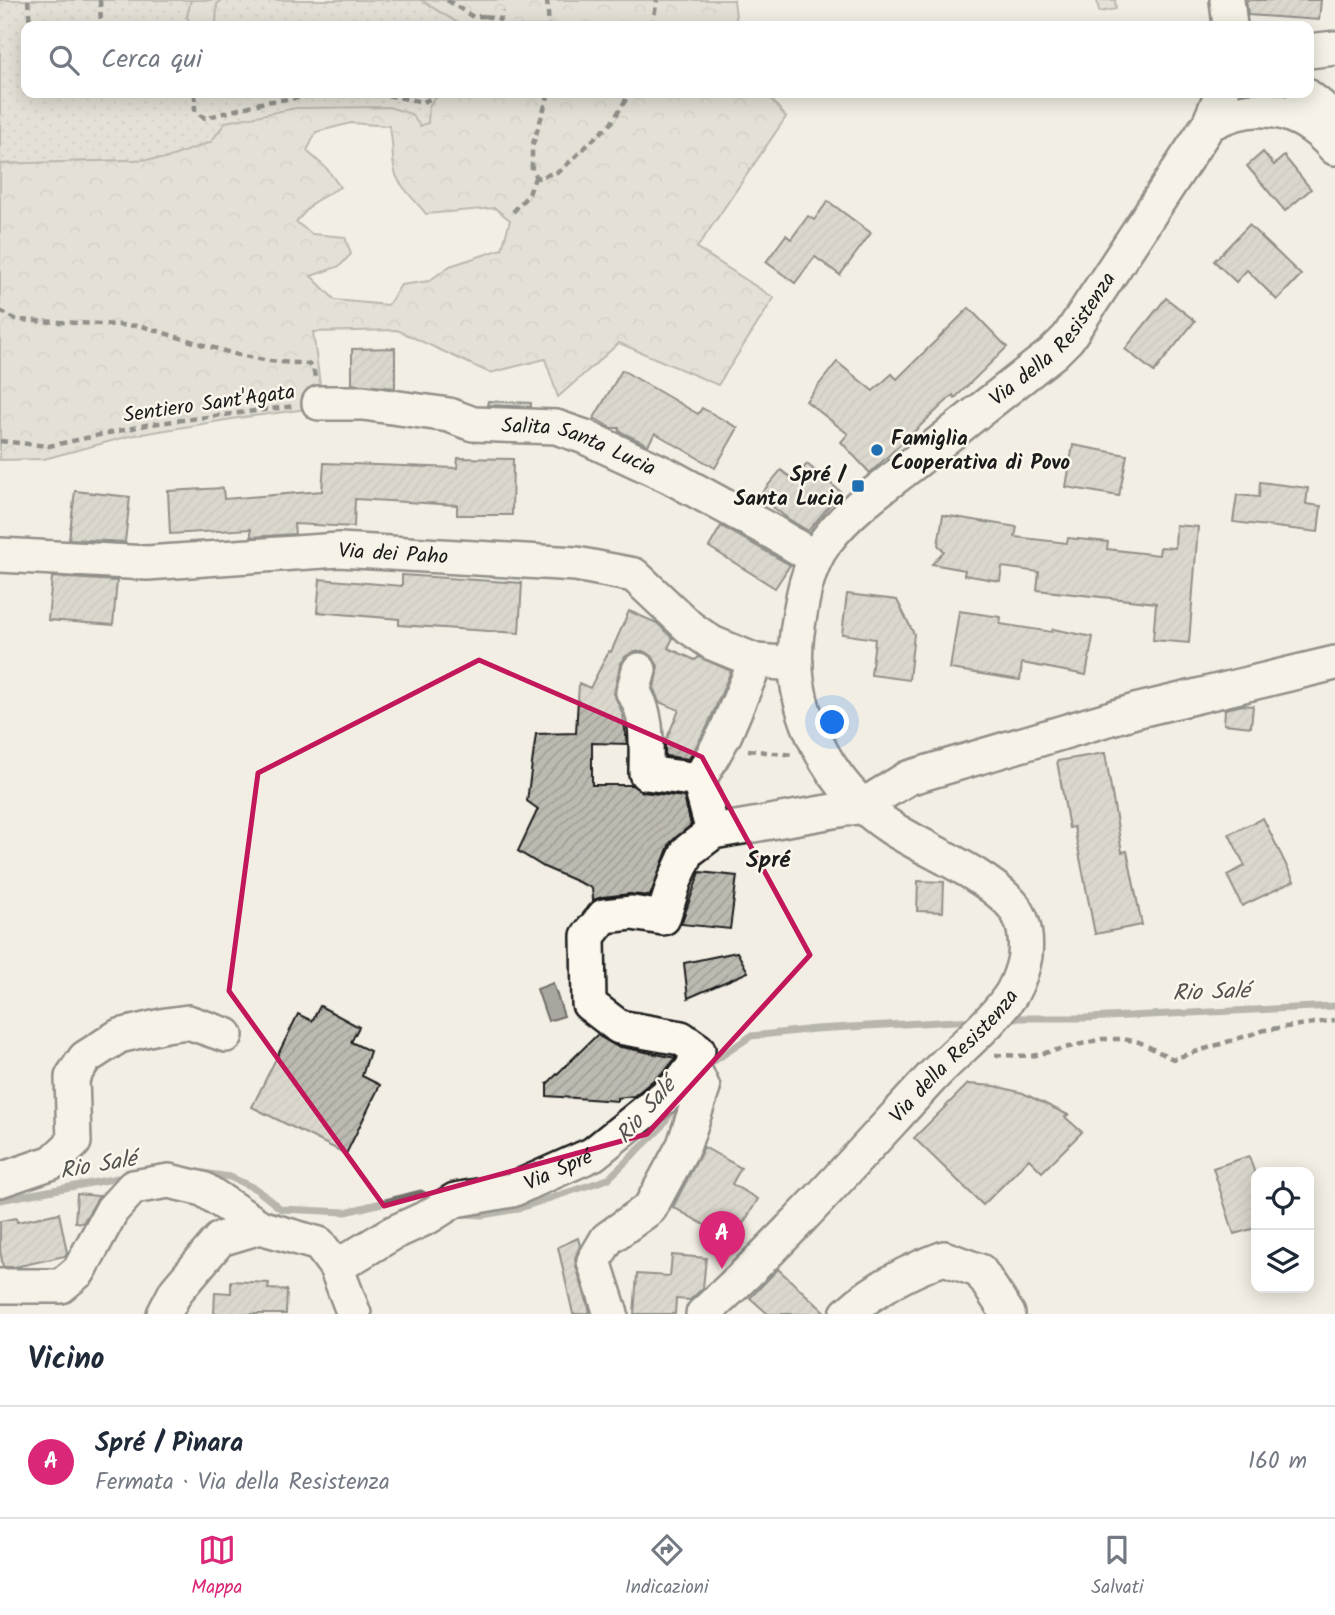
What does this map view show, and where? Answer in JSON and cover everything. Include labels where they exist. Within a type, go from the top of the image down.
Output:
[{"type":"street","points":[[1227,0],[1229,21]]},
{"type":"street","points":[[1314,50],[1335,47]]},
{"type":"street","points":[[1238,98],[1257,109],[1292,115],[1323,134],[1335,148]]},
{"type":"street","name":"Via della Resistenza","points":[[703,1314],[825,1192],[998,1009],[1011,993],[1025,960],[1026,933],[1022,918],[1010,902],[979,878],[890,827],[862,806],[830,766],[807,725],[799,696],[796,664],[807,554],[828,539],[865,502],[1053,353],[1068,338],[1209,124],[1238,98]]},
{"type":"street","points":[[1309,98],[1321,107],[1335,130]]},
{"type":"street","name":"Salita Santa Lucia","points":[[320,403],[363,403],[449,415],[473,424],[556,427],[585,437],[669,476],[807,554]]},
{"type":"street","name":"Via dei Paho","points":[[0,555],[148,563],[339,550],[576,564],[634,575],[712,643],[756,661]]},
{"type":"street","points":[[713,832],[705,770],[725,734],[756,661],[796,664]]},
{"type":"street","points":[[611,1314],[594,1261],[607,1239],[650,1208],[684,1145],[698,1077],[698,1050],[681,1038],[619,1027],[589,1004],[588,936],[604,915],[632,913],[663,918],[688,851],[713,832],[862,806],[908,778],[1135,711],[1335,663]]},
{"type":"street","points":[[639,670],[633,692],[640,701],[646,742],[646,773],[705,770]]},
{"type":"street","points":[[0,1181],[53,1162],[74,1142],[72,1077],[85,1058],[119,1036],[188,1022],[226,1035]]},
{"type":"street","name":"Via Spré","points":[[336,1266],[442,1209],[512,1191],[593,1154],[680,1084],[698,1077]]},
{"type":"street","points":[[0,1286],[61,1286],[79,1271],[112,1210],[133,1187],[169,1181],[203,1189],[260,1227],[319,1244],[336,1266],[354,1314]]},
{"type":"street","points":[[164,1314],[176,1292],[220,1239],[260,1227]]},
{"type":"street","points":[[847,1314],[863,1298],[911,1270],[944,1258],[980,1271],[1008,1314]]},
{"type":"path","points":[[28,0],[30,21]]},
{"type":"path","points":[[100,0],[101,21]]},
{"type":"path","points":[[447,0],[473,17],[485,16],[500,20],[503,11]]},
{"type":"path","points":[[547,0],[549,21]]},
{"type":"path","points":[[653,21],[657,0]]},
{"type":"path","points":[[485,16],[485,21]]},
{"type":"path","points":[[195,98],[195,112],[205,118],[265,102],[298,98]]},
{"type":"path","points":[[402,98],[423,102],[432,98]]},
{"type":"path","points":[[536,176],[532,170],[532,147],[547,98]]},
{"type":"path","points":[[536,176],[560,171],[612,122],[627,98]]},
{"type":"path","points":[[513,212],[529,194],[536,176]]},
{"type":"path","name":"Sentiero Sant'Agata","points":[[0,311],[17,320],[141,326],[234,354],[270,361],[308,364],[313,368],[320,403],[151,424],[49,446],[0,441]]},
{"type":"path","points":[[705,770],[749,750],[793,755]]},
{"type":"path","points":[[993,1055],[1032,1056],[1102,1039],[1123,1039],[1139,1042],[1173,1059],[1265,1030],[1335,1020]]},
{"type":"highlighted area","points":[[479,660],[702,757],[810,955],[647,1134],[384,1206],[229,991],[258,773]]},
{"type":"green space","points":[[0,0],[191,0],[187,16],[190,21],[21,21],[21,98],[434,98],[429,107],[428,123],[419,126],[411,114],[226,122],[211,142],[165,159],[0,164]]},
{"type":"green space","points":[[191,0],[222,0],[217,4],[216,21],[189,21],[187,17]]},
{"type":"green space","points":[[222,0],[421,0],[455,21],[216,21],[217,4]]},
{"type":"green space","points":[[421,0],[734,0],[736,21],[455,21]]},
{"type":"green space","points":[[1097,0],[1115,0],[1116,9],[1099,12]]},
{"type":"green space","points":[[434,98],[770,98],[786,117],[697,248],[774,298],[718,385],[619,343],[558,397],[545,359],[490,373],[397,330],[313,332],[323,407],[130,436],[44,459],[0,460],[0,164],[165,159],[211,142],[226,122],[296,108],[389,107],[411,114],[420,126],[428,123],[429,107]],"holes":[[[351,123],[389,126],[393,163],[398,180],[426,214],[495,208],[510,220],[502,249],[450,266],[429,281],[401,285],[388,305],[335,300],[311,276],[340,266],[351,254],[345,237],[312,234],[296,222],[314,202],[340,187],[327,169],[307,151],[316,132]]]},
{"type":"shaded area","points":[[553,983],[564,1016],[548,1021],[537,989]]},
{"type":"building","points":[[1246,0],[1321,0],[1319,20],[1248,15]]},
{"type":"building","points":[[1263,152],[1274,165],[1284,156],[1311,189],[1285,211],[1247,166]]},
{"type":"building","points":[[828,201],[871,233],[840,275],[815,257],[795,283],[766,262],[786,235],[791,239],[808,216],[814,220]]},
{"type":"building","points":[[1249,225],[1301,275],[1277,300],[1247,270],[1236,282],[1214,261]]},
{"type":"building","points":[[1166,298],[1195,321],[1154,372],[1125,349]]},
{"type":"building","points":[[969,308],[1007,347],[955,398],[953,395],[870,473],[841,442],[848,434],[806,401],[837,362],[873,391],[892,374],[897,379]]},
{"type":"building","points":[[395,348],[395,388],[352,384],[352,349]]},
{"type":"building","points":[[622,370],[698,414],[702,408],[738,428],[715,468],[655,433],[648,445],[619,431],[619,428],[611,428],[594,418]]},
{"type":"building","points":[[488,401],[531,403],[531,407],[487,405]]},
{"type":"building","points":[[1073,445],[1127,455],[1119,496],[1066,487]]},
{"type":"building","points":[[458,458],[513,459],[512,515],[457,515],[457,505],[355,499],[354,527],[294,524],[295,534],[251,537],[251,529],[170,534],[168,491],[223,488],[224,499],[322,491],[324,463],[457,468]]},
{"type":"building","points":[[807,464],[841,492],[808,531],[759,496],[781,470],[794,480]]},
{"type":"building","points":[[1260,482],[1308,488],[1306,504],[1321,506],[1318,532],[1233,522],[1237,495],[1259,497]]},
{"type":"building","points":[[75,491],[130,497],[125,542],[69,539]]},
{"type":"building","points":[[943,515],[1017,527],[1015,537],[1067,543],[1068,538],[1108,542],[1107,549],[1159,555],[1160,547],[1175,548],[1176,525],[1198,527],[1189,643],[1153,640],[1156,603],[1037,590],[1039,572],[1002,567],[1000,581],[964,575],[965,570],[932,564],[944,551],[938,545]]},
{"type":"building","points":[[721,526],[790,565],[775,588],[709,547]]},
{"type":"building","points":[[402,575],[522,583],[519,633],[399,625],[399,619],[317,612],[320,579],[402,586]]},
{"type":"building","points":[[52,577],[117,581],[113,625],[48,620]]},
{"type":"building","points":[[847,594],[897,600],[914,634],[909,680],[871,675],[875,639],[842,634]]},
{"type":"building","points":[[629,611],[657,623],[673,638],[668,648],[695,660],[699,657],[731,671],[708,725],[689,759],[665,756],[665,738],[679,710],[659,702],[654,689],[658,666],[652,656],[643,651],[635,651],[625,657],[620,665],[614,694],[623,715],[627,744],[592,743],[592,785],[632,785],[643,792],[684,797],[691,825],[670,843],[650,896],[630,894],[593,900],[592,888],[544,867],[518,851],[538,809],[527,801],[536,734],[576,733],[579,683],[590,688],[609,651],[611,652]]},
{"type":"building","points":[[959,611],[1001,617],[1000,624],[1052,632],[1053,629],[1093,637],[1086,675],[1022,663],[1020,680],[950,669]]},
{"type":"building","points":[[1253,706],[1251,727],[1224,724],[1225,709]]},
{"type":"building","points":[[1105,753],[1122,852],[1127,851],[1142,925],[1095,934],[1074,827],[1069,828],[1057,761]]},
{"type":"building","points":[[1263,818],[1294,881],[1242,906],[1227,875],[1245,866],[1229,834]]},
{"type":"building","points":[[700,872],[737,876],[730,929],[681,924]]},
{"type":"building","points":[[918,881],[944,882],[943,912],[917,911]]},
{"type":"building","points":[[737,952],[748,972],[688,998],[684,963]]},
{"type":"building","points":[[320,1006],[359,1027],[351,1042],[370,1051],[362,1076],[380,1085],[346,1154],[252,1107],[298,1014],[312,1021]]},
{"type":"building","points":[[597,1035],[616,1046],[676,1058],[666,1070],[634,1096],[617,1098],[617,1101],[547,1096],[547,1084]]},
{"type":"building","points":[[968,1084],[995,1086],[1023,1093],[1068,1115],[1065,1117],[1082,1132],[1042,1172],[1029,1159],[983,1205],[914,1138]]},
{"type":"building","points":[[704,1147],[741,1168],[732,1184],[758,1199],[733,1241],[673,1207]]},
{"type":"building","points":[[1249,1156],[1253,1167],[1251,1229],[1234,1234],[1213,1168]]},
{"type":"building","points":[[77,1194],[99,1196],[83,1223],[75,1222]]},
{"type":"building","points":[[59,1213],[67,1252],[65,1256],[3,1267],[0,1221],[16,1218],[17,1222]]},
{"type":"building","points":[[578,1238],[580,1246],[575,1258],[576,1266],[590,1312],[584,1314],[573,1314],[558,1247]]},
{"type":"building","points":[[672,1255],[706,1258],[703,1288],[690,1300],[676,1299],[675,1314],[634,1314],[637,1274],[670,1276]]},
{"type":"building","points":[[778,1269],[827,1314],[768,1314],[750,1298]]},
{"type":"building","points":[[231,1281],[269,1283],[268,1289],[287,1290],[286,1314],[214,1314],[215,1292],[231,1293]]},
{"type":"waterway","name":"Rio Salé","points":[[1007,1018],[1086,1018],[1335,1006]]},
{"type":"waterway","name":"Rio Salé","points":[[705,1067],[751,1036],[815,1029],[974,1020]]},
{"type":"waterway","name":"Rio Salé","points":[[462,1214],[483,1215],[517,1209],[608,1179],[659,1130],[677,1104]]},
{"type":"waterway","name":"Rio Salé","points":[[203,1173],[230,1177],[256,1189],[281,1209],[346,1212],[421,1193],[435,1201]]},
{"type":"waterway","name":"Rio Salé","points":[[0,1200],[129,1176]]},
{"type":"place","name":"Famiglia Cooperativa di Povo","points":[[877,450]]},
{"type":"place","name":"Spré / Santa Lucia","points":[[858,486]]},
{"type":"place","name":"Spré / Pinara","points":[[722,1269]]},
{"type":"district","name":"Spré","points":[[768,859]]}]
